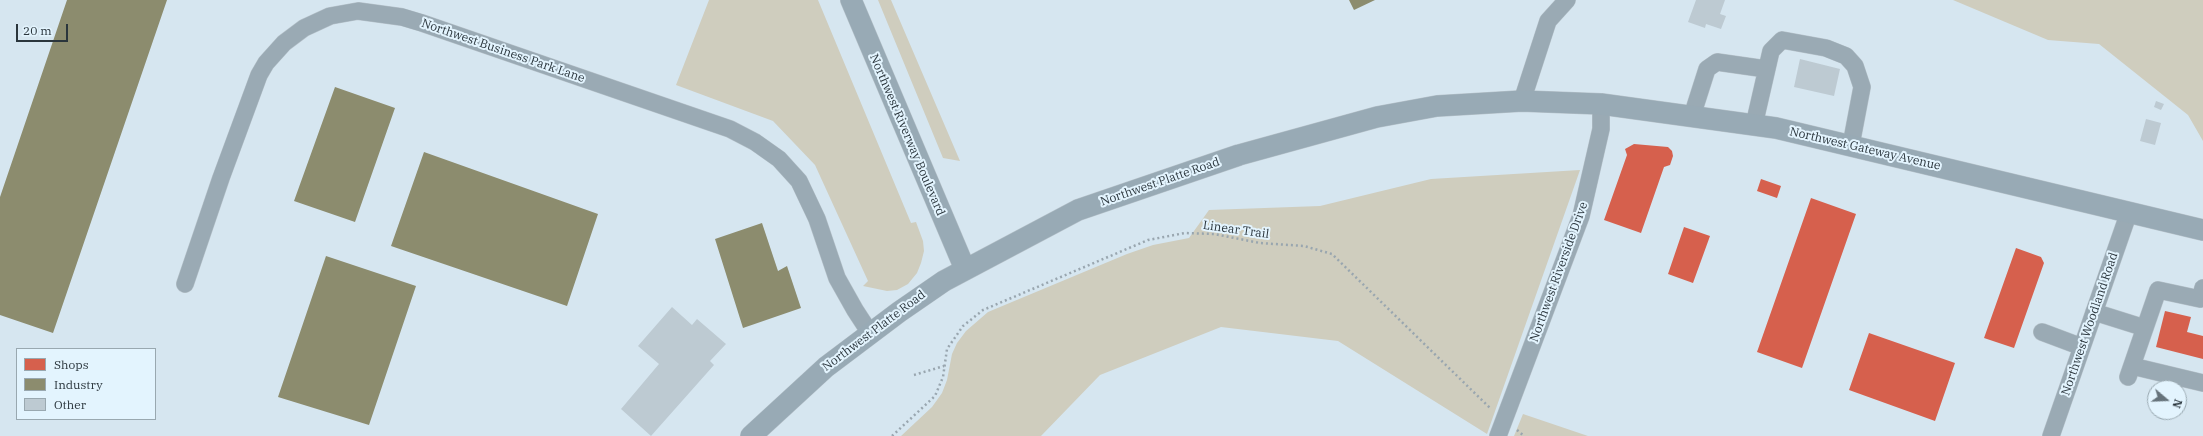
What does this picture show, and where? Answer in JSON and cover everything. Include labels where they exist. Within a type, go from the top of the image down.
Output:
[{"type":"main road","name":"Northwest Riverway Boulevard","points":[[851,0],[965,269]]},
{"type":"main road","name":"Northwest Platte Road","points":[[751,436],[826,367],[934,287],[965,269],[1078,210],[1239,155],[1401,112],[1438,106],[1522,102]]},
{"type":"main road","name":"Northwest Gateway Avenue","points":[[1522,102],[1601,104],[1776,128],[2203,230]]},
{"type":"street","points":[[1522,102],[1548,21],[1567,0]]},
{"type":"street","name":"Northwest Business Park Lane","points":[[185,284],[259,75],[266,63],[284,42],[304,28],[330,16],[358,10],[396,16],[422,23],[730,130],[754,142],[780,159],[799,181],[817,219],[837,278],[870,333]]},
{"type":"street","points":[[1754,125],[1771,51],[1782,40],[1826,48],[1846,56],[1855,66],[1862,87],[1851,145]]},
{"type":"street","points":[[1692,116],[1707,69],[1718,62],[1766,69]]},
{"type":"street","name":"Northwest Riverside Drive","points":[[1501,428],[1581,216],[1602,129],[1601,104]]},
{"type":"street","name":"Northwest Woodland Road","points":[[2051,436],[2129,212]]},
{"type":"street","points":[[2202,296],[2158,290],[2130,372],[2203,383]]},
{"type":"street","points":[[2094,312],[2145,328]]},
{"type":"street","points":[[2042,332],[2082,347]]},
{"type":"path","name":"Linear Trail","points":[[892,436],[934,396],[942,377],[947,349],[963,326],[983,310],[1148,240],[1184,233],[1214,234],[1260,243],[1304,246],[1332,254],[1501,428]]},
{"type":"path","points":[[914,375],[944,366]]},
{"type":"shaded area","points":[[709,0],[818,0],[911,223],[916,222],[923,241],[924,251],[921,263],[917,273],[908,284],[897,290],[887,291],[863,286],[868,281],[815,165],[773,121],[676,85]]},
{"type":"shaded area","points":[[878,0],[891,0],[960,161],[943,158]]},
{"type":"shaded area","points":[[1953,0],[2203,0],[2203,141],[2188,115],[2099,44],[2048,40]]},
{"type":"shaded area","points":[[1580,170],[1487,434],[1338,341],[1221,327],[1100,375],[1041,436],[901,436],[932,407],[942,393],[947,380],[952,354],[957,343],[966,331],[988,312],[1127,254],[1153,245],[1189,238],[1209,210],[1320,206],[1431,179]]},
{"type":"shaded area","points":[[1523,414],[1588,436],[1514,436]]},
{"type":"building: Shops","points":[[1634,144],[1668,147],[1672,151],[1673,156],[1670,165],[1664,167],[1641,233],[1604,220],[1627,155],[1625,149]]},
{"type":"building: Shops","points":[[1761,179],[1781,186],[1777,198],[1757,191]]},
{"type":"building: Shops","points":[[1811,198],[1856,214],[1802,368],[1757,352]]},
{"type":"building: Shops","points":[[1684,227],[1710,236],[1693,283],[1668,274]]},
{"type":"building: Shops","points":[[2016,248],[2041,257],[2044,263],[2014,348],[1984,338]]},
{"type":"building: Shops","points":[[2165,311],[2191,317],[2187,332],[2203,336],[2203,359],[2156,347]]},
{"type":"building: Shops","points":[[1869,333],[1955,363],[1935,421],[1849,390]]},
{"type":"building: Industry","points":[[67,0],[167,0],[53,333],[0,315],[0,197]]},
{"type":"building: Industry","points":[[1349,0],[1375,0],[1354,10]]},
{"type":"building: Industry","points":[[335,87],[395,108],[355,222],[294,201]]},
{"type":"building: Industry","points":[[424,152],[598,214],[567,306],[391,246]]},
{"type":"building: Industry","points":[[762,223],[778,271],[787,266],[801,308],[743,328],[715,239]]},
{"type":"building: Industry","points":[[326,256],[416,286],[369,425],[278,397]]},
{"type":"building: Other","points":[[1696,0],[1725,0],[1720,14],[1726,16],[1721,29],[1706,24],[1705,28],[1688,22]]},
{"type":"building: Other","points":[[1800,59],[1840,69],[1834,96],[1794,87]]},
{"type":"building: Other","points":[[2156,101],[2164,104],[2161,110],[2154,107]]},
{"type":"building: Other","points":[[2146,119],[2161,123],[2155,145],[2140,141]]},
{"type":"building: Other","points":[[672,307],[692,325],[697,319],[726,344],[710,361],[714,365],[651,436],[621,409],[659,364],[638,346]]}]
